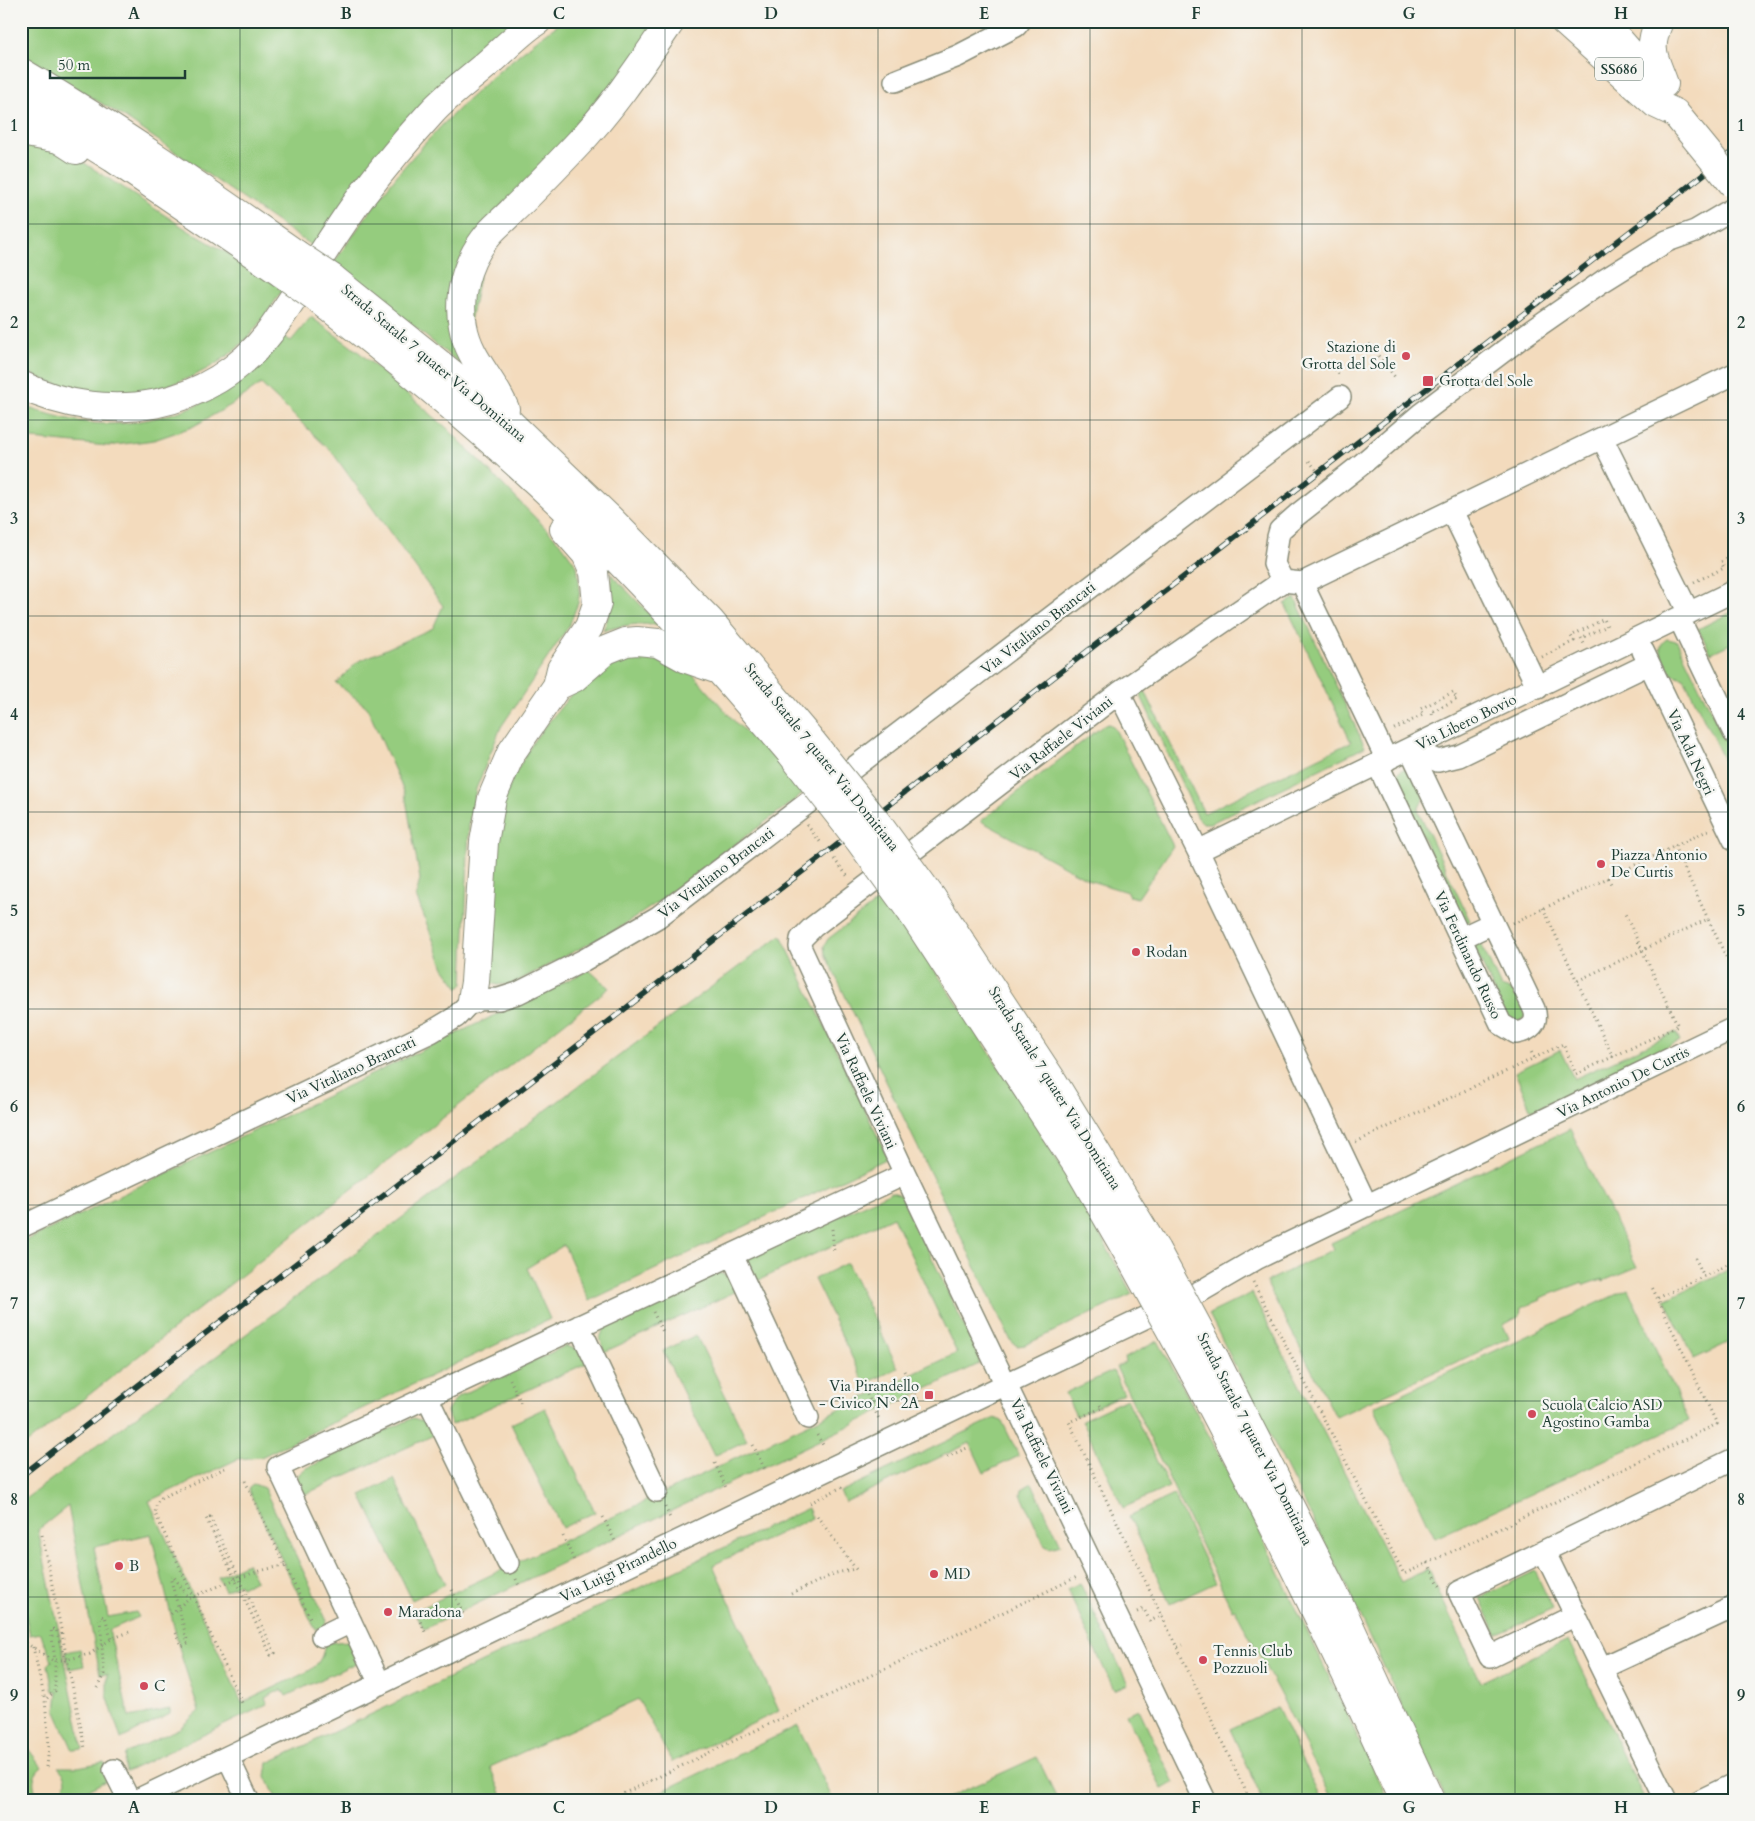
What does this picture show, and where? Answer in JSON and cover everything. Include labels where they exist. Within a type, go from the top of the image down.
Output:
[{"type":"highway","points":[[21,385],[43,395],[70,403],[92,407],[130,408],[174,399],[220,377],[242,361],[269,333],[361,197],[432,112],[538,21]]},
{"type":"highway","points":[[511,424],[498,392],[482,373],[468,347],[463,325],[461,296],[467,271],[484,240],[576,146],[612,104],[671,21]]},
{"type":"highway","name":"SS686","points":[[1581,26],[1605,40],[1618,39],[1651,21]]},
{"type":"highway","name":"SS686","points":[[1659,21],[1652,41],[1651,52],[1671,104]]},
{"type":"highway","name":"SS686","points":[[1581,26],[1656,104],[1671,104]]},
{"type":"highway","name":"SS686","points":[[1618,39],[1734,185]]},
{"type":"highway","name":"Strada Statale 7 quater Via Domitiana","points":[[21,72],[169,166],[290,264],[452,374],[511,424],[609,518],[710,621],[799,744]]},
{"type":"highway","name":"Strada Statale 7 quater Via Domitiana","points":[[21,101],[290,264]]},
{"type":"highway","points":[[21,132],[59,139],[81,154],[113,158]]},
{"type":"highway","name":"Strada Statale 7 quater Via Domitiana","points":[[324,288],[551,496],[662,605],[720,671],[799,744],[878,824],[922,906],[1054,1083],[1144,1256],[1333,1591],[1430,1800]]},
{"type":"highway","points":[[472,1000],[475,982],[484,842],[492,798],[511,753],[557,686],[561,669],[589,627],[597,604],[594,572],[586,554],[565,530],[551,496]]},
{"type":"highway","points":[[557,686],[574,678],[606,650],[626,642],[637,641],[667,646],[687,659],[720,671]]},
{"type":"highway","name":"Strada Statale 7 quater Via Domitiana","points":[[1204,1365],[1308,1596],[1404,1800]]},
{"type":"street","points":[[895,81],[958,56],[1016,26],[1020,21]]},
{"type":"street","name":"Via Ferdinando Russo","points":[[1522,1033],[1510,1032],[1500,1024],[1382,762],[1292,582],[1274,564],[1278,537],[1280,530],[1297,515],[1362,464],[1422,413],[1521,338],[1603,281],[1667,241],[1696,231],[1734,208]]},
{"type":"street","name":"Via Raffaele Viviani","points":[[1205,1800],[802,955],[801,939],[813,927],[1118,694],[1292,582],[1452,511],[1734,374]]},
{"type":"street","name":"Via Vitaliano Brancati","points":[[21,1228],[431,1032],[456,1017],[472,1000],[499,999],[537,985],[627,936],[681,901],[1340,397]]},
{"type":"street","points":[[1602,438],[1684,616],[1734,733]]},
{"type":"street","points":[[1452,511],[1538,688]]},
{"type":"street","name":"Via Libero Bovio","points":[[1198,851],[1734,592]]},
{"type":"street","name":"Via Ada Negri","points":[[1637,639],[1728,820]]},
{"type":"street","points":[[1410,749],[1438,761],[1450,759],[1649,664]]},
{"type":"street","points":[[1118,694],[1198,851],[1367,1206]]},
{"type":"street","points":[[1410,749],[1536,1014],[1533,1026],[1522,1033]]},
{"type":"street","points":[[1461,938],[1495,927]]},
{"type":"street","name":"Via Antonio De Curtis","points":[[1367,1206],[1734,1028]]},
{"type":"street","points":[[380,1684],[278,1468],[905,1174]]},
{"type":"street","name":"Via Luigi Pirandello","points":[[137,1800],[1203,1290],[1258,1258],[1367,1206]]},
{"type":"street","points":[[732,1255],[808,1418]]},
{"type":"street","points":[[579,1326],[657,1491]]},
{"type":"street","points":[[427,1397],[508,1563]]},
{"type":"street","points":[[1576,1616],[1490,1656],[1460,1592],[1734,1459]]},
{"type":"street","points":[[1544,1551],[1666,1800]]},
{"type":"street","points":[[1602,1668],[1734,1607]]},
{"type":"street","points":[[319,1633],[351,1622]]},
{"type":"street","points":[[228,1757],[248,1800]]},
{"type":"street","points":[[114,1770],[129,1800]]},
{"type":"street","points":[[1700,1800],[1734,1784]]},
{"type":"path","points":[[1370,344],[1396,377]]},
{"type":"path","points":[[1335,369],[1339,375]]},
{"type":"path","points":[[1309,460],[1321,475]]},
{"type":"path","points":[[1686,586],[1724,568],[1721,562],[1734,555]]},
{"type":"path","points":[[1734,564],[1731,565],[1734,569]]},
{"type":"path","points":[[1536,660],[1574,642],[1571,636],[1604,619],[1607,626],[1581,638],[1585,645]]},
{"type":"path","points":[[1386,733],[1423,715],[1420,709],[1453,692],[1457,699],[1431,712],[1434,718]]},
{"type":"path","points":[[1495,927],[1543,908],[1728,820]]},
{"type":"path","points":[[804,821],[821,843]]},
{"type":"path","points":[[1674,846],[1734,973]]},
{"type":"path","points":[[834,859],[851,881]]},
{"type":"path","points":[[1608,878],[1610,884]]},
{"type":"path","points":[[1543,908],[1613,1057]]},
{"type":"path","points":[[1351,1145],[1562,1044],[1576,1074],[1678,1026],[1625,914]]},
{"type":"path","points":[[1578,981],[1708,919]]},
{"type":"path","points":[[1522,1033],[1534,1058]]},
{"type":"path","points":[[1508,1060],[1512,1076]]},
{"type":"path","points":[[1728,1241],[1734,1253]]},
{"type":"path","points":[[1695,1258],[1704,1276]]},
{"type":"path","points":[[1658,1298],[1734,1262]]},
{"type":"path","points":[[1253,1282],[1404,1574],[1717,1424],[1652,1287]]},
{"type":"path","points":[[646,1295],[664,1334]]},
{"type":"path","points":[[502,1363],[521,1403]]},
{"type":"path","points":[[904,1371],[918,1400]]},
{"type":"path","points":[[865,1390],[879,1419]]},
{"type":"path","points":[[1100,1405],[1102,1408],[1069,1422],[1250,1800]]},
{"type":"path","points":[[753,1445],[766,1472]]},
{"type":"path","points":[[947,1457],[967,1448]]},
{"type":"path","points":[[715,1463],[727,1490]]},
{"type":"path","points":[[225,1468],[161,1498],[155,1513],[191,1598],[242,1703]]},
{"type":"path","points":[[245,1481],[319,1633]]},
{"type":"path","points":[[810,1503],[844,1486]]},
{"type":"path","points":[[237,1577],[206,1518],[210,1516],[237,1577],[271,1655],[275,1653],[237,1577]]},
{"type":"path","points":[[791,1594],[836,1573],[857,1571],[817,1516]]},
{"type":"path","points":[[603,1517],[616,1543]]},
{"type":"path","points":[[42,1534],[85,1748]]},
{"type":"path","points":[[564,1536],[575,1562]]},
{"type":"path","points":[[1428,1562],[1441,1588]]},
{"type":"path","points":[[171,1614],[191,1598],[237,1577],[285,1566]]},
{"type":"path","points":[[176,1633],[182,1646],[188,1643],[170,1577],[173,1576],[191,1598]]},
{"type":"path","points":[[610,1800],[1080,1576]]},
{"type":"path","points":[[452,1590],[464,1616]]},
{"type":"path","points":[[414,1608],[426,1634]]},
{"type":"path","points":[[1137,1612],[1144,1609],[1150,1621],[1163,1615]]},
{"type":"path","points":[[97,1688],[104,1674],[100,1617],[105,1616],[111,1639]]},
{"type":"path","points":[[45,1700],[55,1691],[55,1660],[51,1629],[56,1628],[66,1660]]},
{"type":"path","points":[[26,1642],[55,1660],[66,1660],[90,1654],[111,1639],[132,1631]]},
{"type":"path","points":[[1178,1647],[1183,1645]]},
{"type":"path","points":[[32,1647],[45,1700],[49,1746],[47,1767]]},
{"type":"green space","points":[[21,21],[515,21],[482,47],[432,94],[312,246],[124,117],[21,55]]},
{"type":"green space","points":[[563,21],[660,21],[606,96],[491,218],[462,361],[459,363],[334,262],[389,186],[426,142],[501,69]]},
{"type":"green space","points":[[21,139],[53,145],[283,289],[256,328],[236,349],[212,366],[187,379],[160,388],[132,392],[103,393],[75,389],[47,381],[21,368]]},
{"type":"green space","points":[[311,317],[360,353],[448,429],[563,546],[577,566],[580,590],[578,603],[569,626],[501,727],[476,789],[469,823],[463,984],[459,988],[444,968],[416,896],[420,879],[405,794],[367,707],[336,683],[357,662],[433,628],[443,606],[332,452],[261,384],[231,405],[192,427],[154,440],[108,446],[21,438],[21,406],[75,420],[108,424],[148,420],[211,399],[248,376],[265,360],[283,336],[291,341]]},
{"type":"green space","points":[[611,574],[661,626],[632,625],[603,631],[611,603]]},
{"type":"green space","points":[[1295,598],[1365,747],[1211,823],[1203,823],[1198,818],[1138,690],[1143,687],[1204,813],[1351,742],[1285,604]]},
{"type":"green space","points":[[1734,611],[1734,642],[1711,653],[1698,629]]},
{"type":"green space","points":[[1667,639],[1677,641],[1734,758],[1734,781],[1684,678],[1671,674],[1664,660],[1661,646]]},
{"type":"green space","points":[[648,651],[691,672],[736,723],[779,761],[804,793],[658,902],[621,927],[512,984],[497,985],[491,983],[488,974],[497,839],[500,813],[513,777],[535,739],[578,686],[602,662]]},
{"type":"green space","points":[[1110,724],[1115,729],[1173,846],[1138,898],[1129,896],[1127,892],[1091,881],[981,821],[1104,725]]},
{"type":"green space","points":[[1406,768],[1411,769],[1425,795],[1418,810],[1470,921],[1464,924],[1396,781],[1398,772]]},
{"type":"green space","points":[[883,897],[950,993],[1014,1091],[1075,1191],[1132,1294],[1025,1345],[1017,1346],[1011,1341],[825,954],[824,946],[828,939]]},
{"type":"green space","points":[[781,935],[888,1158],[589,1301],[564,1245],[527,1268],[550,1319],[261,1457],[238,1459],[149,1501],[242,1703],[309,1671],[320,1659],[325,1643],[348,1641],[358,1662],[286,1696],[282,1689],[265,1698],[268,1704],[126,1772],[124,1765],[125,1754],[180,1728],[199,1711],[181,1655],[151,1534],[94,1547],[108,1617],[136,1612],[139,1617],[109,1630],[129,1717],[170,1709],[170,1714],[121,1739],[107,1695],[107,1674],[100,1674],[68,1506],[38,1530],[83,1749],[73,1750],[56,1712],[58,1691],[53,1691],[48,1665],[52,1661],[41,1633],[30,1635],[21,1596],[21,1502]]},
{"type":"green space","points":[[1478,937],[1501,987],[1520,993],[1528,1011],[1520,1021],[1508,1021],[1471,940]]},
{"type":"green space","points":[[589,970],[609,988],[21,1448],[21,1243]]},
{"type":"green space","points":[[1676,1032],[1680,1041],[1533,1110],[1530,1108],[1515,1072],[1560,1050],[1574,1079]]},
{"type":"green space","points":[[1570,1129],[1637,1267],[1603,1281],[1602,1279],[1585,1285],[1583,1282],[1540,1298],[1541,1300],[1521,1308],[1520,1316],[1503,1325],[1509,1338],[1336,1417],[1266,1282],[1334,1249],[1331,1243]]},
{"type":"green space","points":[[891,1192],[902,1195],[979,1357],[979,1364],[424,1629],[415,1611],[957,1353],[893,1217],[753,1283],[747,1266],[749,1257]]},
{"type":"green space","points":[[847,1263],[898,1368],[865,1384],[814,1279]]},
{"type":"green space","points":[[1734,1267],[1734,1340],[1694,1359],[1665,1300]]},
{"type":"green space","points":[[718,1273],[733,1277],[739,1290],[604,1352],[600,1338],[604,1328],[610,1323]]},
{"type":"green space","name":"Scuola Calcio ASD Agostino Gamba","points":[[1628,1289],[1689,1421],[1435,1538],[1374,1407]]},
{"type":"green space","points":[[1252,1293],[1401,1582],[1428,1569],[1481,1682],[1568,1640],[1645,1800],[1446,1800],[1346,1585],[1209,1314]]},
{"type":"green space","points":[[696,1335],[747,1440],[714,1456],[663,1351]]},
{"type":"green space","points":[[1158,1341],[1249,1510],[1388,1800],[1332,1800],[1284,1702],[1235,1609],[1232,1610],[1116,1367],[1126,1362],[1125,1358]]},
{"type":"green space","points":[[565,1346],[581,1350],[587,1363],[451,1425],[447,1411],[457,1397]]},
{"type":"green space","points":[[1113,1371],[1124,1394],[1076,1416],[1065,1393]]},
{"type":"green space","points":[[1127,1399],[1169,1487],[1123,1508],[1082,1420]]},
{"type":"green space","points":[[545,1408],[595,1512],[562,1528],[511,1424]]},
{"type":"green space","points":[[413,1418],[429,1423],[434,1435],[299,1497],[295,1483],[299,1474],[305,1469]]},
{"type":"green space","points":[[995,1418],[1002,1421],[1019,1456],[984,1473],[970,1443],[845,1502],[840,1492]]},
{"type":"green space","points":[[394,1479],[445,1584],[412,1600],[361,1495]]},
{"type":"green space","points":[[1032,1483],[1061,1545],[1050,1548],[1045,1546],[1021,1494],[1022,1489]]},
{"type":"green space","points":[[254,1484],[264,1488],[327,1621],[323,1628],[315,1629],[248,1489]]},
{"type":"green space","points":[[1174,1495],[1215,1583],[1170,1604],[1129,1516]]},
{"type":"green space","points":[[808,1508],[812,1518],[713,1565],[779,1711],[672,1762],[638,1699],[490,1767],[504,1800],[277,1800],[266,1776],[268,1763]]},
{"type":"green space","points":[[247,1563],[256,1580],[241,1587],[239,1584],[225,1591],[218,1577]]},
{"type":"green space","points":[[1535,1571],[1553,1609],[1497,1635],[1480,1598]]},
{"type":"green space","points":[[1080,1583],[1128,1684],[1114,1690],[1067,1589]]},
{"type":"green space","points":[[80,1649],[84,1666],[69,1669],[65,1652]]},
{"type":"green space","points":[[1277,1707],[1319,1796],[1312,1800],[1263,1800],[1230,1729]]},
{"type":"green space","points":[[1139,1709],[1174,1783],[1162,1789],[1126,1714]]},
{"type":"green space","points":[[798,1726],[833,1800],[644,1800]]},
{"type":"green space","points":[[21,1735],[26,1746],[42,1767],[34,1778],[35,1791],[39,1800],[28,1800],[21,1785]]},
{"type":"green space","points":[[1037,1757],[1058,1800],[943,1800]]},
{"type":"green space","points":[[104,1762],[108,1780],[67,1800],[54,1800],[66,1781],[58,1767],[78,1767]]},
{"type":"railway","points":[[21,1476],[1734,151]]},
{"type":"place","name":"Stazione di Grotta del Sole","points":[[1406,356]]},
{"type":"place","name":"Grotta del Sole","points":[[1428,381]]},
{"type":"place","name":"Piazza Antonio De Curtis","points":[[1601,864]]},
{"type":"place","name":"Rodan","points":[[1136,952]]},
{"type":"place","name":"Via Pirandello - Civico N° 2A","points":[[929,1395]]},
{"type":"place","name":"Scuola Calcio ASD Agostino Gamba","points":[[1532,1414]]},
{"type":"place","name":"B","points":[[119,1566]]},
{"type":"place","name":"MD","points":[[934,1574]]},
{"type":"place","name":"Maradona","points":[[388,1612]]},
{"type":"place","name":"Tennis Club Pozzuoli","points":[[1203,1660]]},
{"type":"place","name":"C","points":[[144,1686]]}]
